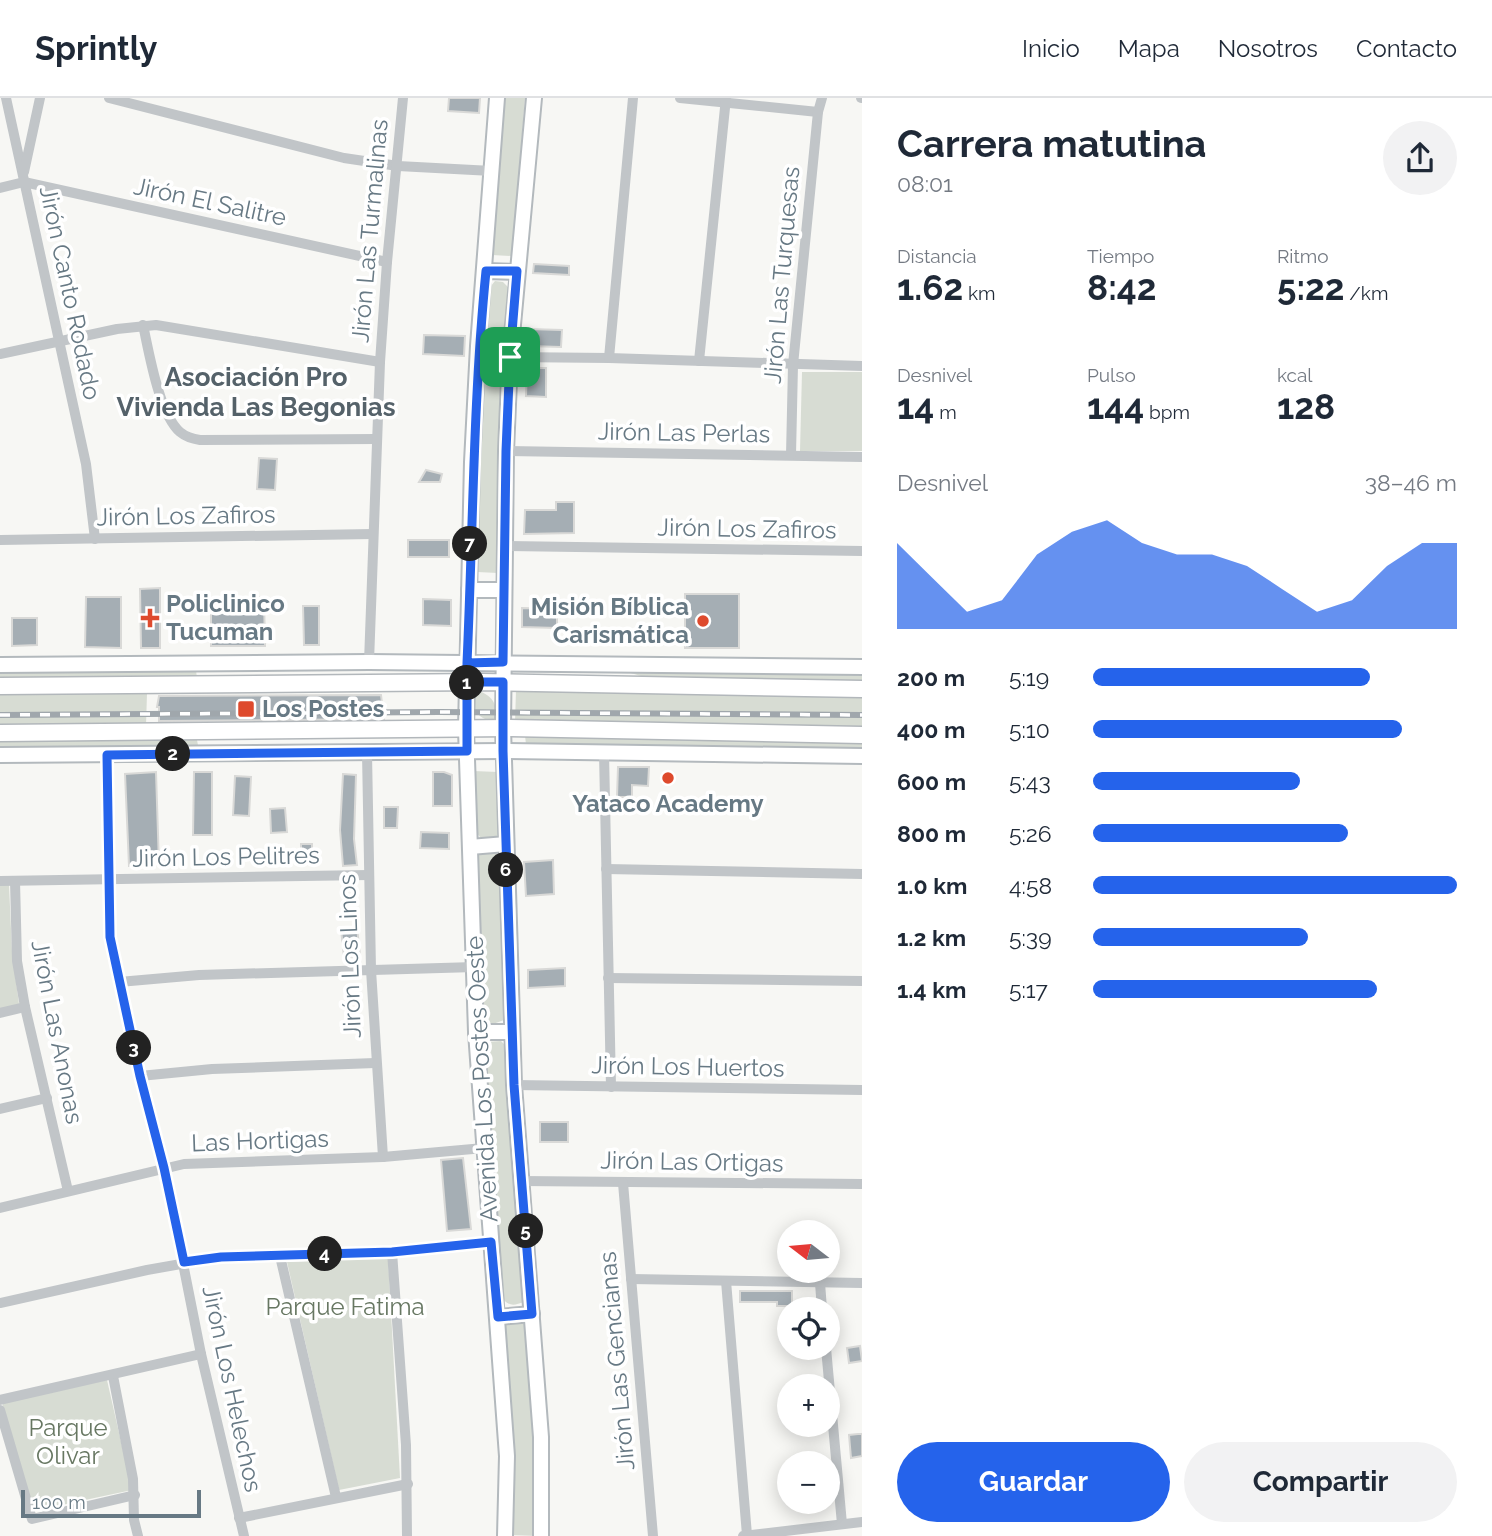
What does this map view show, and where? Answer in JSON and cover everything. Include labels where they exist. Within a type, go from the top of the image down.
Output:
[{"type":"main road","name":"Avenida Los Postes Oeste","points":[[497,98],[478,359],[466,729],[476,1032],[508,1456],[505,1536]]},
{"type":"main road","name":"Avenida Los Postes Oeste","points":[[534,98],[510,357],[506,451],[503,751],[514,1085],[541,1437],[541,1536]]},
{"type":"main road","points":[[486,271],[517,271]]},
{"type":"main road","points":[[469,590],[504,590]]},
{"type":"main road","points":[[0,665],[503,662],[862,667]]},
{"type":"main road","points":[[0,686],[503,682],[862,689]]},
{"type":"main road","points":[[0,733],[503,728],[862,735]]},
{"type":"main road","points":[[0,755],[503,751],[862,756]]},
{"type":"main road","points":[[470,847],[506,844]]},
{"type":"main road","points":[[476,1032],[512,1032]]},
{"type":"main road","points":[[498,1317],[532,1314]]},
{"type":"street","name":"Jirón Canto Rodado","points":[[6,98],[86,464],[95,539]]},
{"type":"street","points":[[0,188],[24,179],[40,98]]},
{"type":"street","points":[[109,98],[344,158],[398,166],[492,172]]},
{"type":"street","name":"Jirón Las Turmalinas","points":[[369,662],[380,362],[403,98]]},
{"type":"street","points":[[609,358],[633,98]]},
{"type":"street","points":[[680,98],[726,100],[818,112]]},
{"type":"street","name":"Jirón Las Turquesas","points":[[791,456],[793,365],[818,112],[822,98]]},
{"type":"street","points":[[699,361],[726,100]]},
{"type":"street","name":"Jirón El Salitre","points":[[24,179],[387,261]]},
{"type":"street","points":[[143,325],[156,387],[178,431],[188,438],[376,439]]},
{"type":"street","points":[[0,354],[143,325],[173,326],[380,362]]},
{"type":"street","points":[[510,357],[862,366]]},
{"type":"street","name":"Jirón Las Perlas","points":[[506,451],[862,457]]},
{"type":"street","name":"Jirón Los Zafiros","points":[[0,540],[372,534]]},
{"type":"street","name":"Jirón Los Zafiros","points":[[505,545],[862,551]]},
{"type":"street","name":"Jirón Los Linos","points":[[367,753],[371,970],[383,1157]]},
{"type":"street","points":[[604,753],[611,1087]]},
{"type":"street","name":"Jirón Los Helechos","points":[[107,755],[110,937],[140,1076],[164,1168],[201,1354],[244,1536]]},
{"type":"street","points":[[606,869],[862,874]]},
{"type":"street","name":"Jirón Los Pelitres","points":[[0,881],[369,875]]},
{"type":"street","name":"Jirón Las Anonas","points":[[15,881],[17,961],[25,1007],[68,1191]]},
{"type":"street","points":[[119,982],[199,975],[475,967]]},
{"type":"street","points":[[608,978],[862,981]]},
{"type":"street","points":[[0,1013],[25,1007]]},
{"type":"street","points":[[140,1076],[212,1069],[375,1063]]},
{"type":"street","name":"Jirón Los Huertos","points":[[514,1085],[862,1090]]},
{"type":"street","points":[[0,1110],[47,1098]]},
{"type":"street","name":"Las Hortigas","points":[[0,1208],[184,1164],[383,1157],[484,1148]]},
{"type":"street","name":"Jirón Las Ortigas","points":[[522,1181],[862,1184]]},
{"type":"street","name":"Jirón Las Gencianas","points":[[623,1183],[653,1536]]},
{"type":"street","points":[[0,1303],[184,1262],[221,1257],[392,1252],[491,1242]]},
{"type":"street","points":[[392,1252],[408,1484],[407,1536]]},
{"type":"street","points":[[280,1256],[336,1497]]},
{"type":"street","points":[[631,1279],[777,1282]]},
{"type":"street","points":[[726,1281],[744,1536],[862,1522]]},
{"type":"street","points":[[820,1283],[821,1297]]},
{"type":"street","points":[[840,1283],[862,1283]]},
{"type":"street","points":[[0,1400],[201,1354]]},
{"type":"street","points":[[827,1360],[842,1524]]},
{"type":"street","points":[[113,1376],[135,1495],[134,1520],[138,1536]]},
{"type":"street","points":[[0,1410],[32,1519],[135,1495]]},
{"type":"street","points":[[239,1518],[408,1484]]},
{"type":"green space","points":[[502,98],[525,98],[512,256],[492,255]]},
{"type":"green space","points":[[495,281],[503,282],[508,287],[500,451],[498,573],[477,572],[477,453],[491,286]]},
{"type":"green space","points":[[802,372],[862,372],[862,451],[800,451]]},
{"type":"green space","points":[[196,670],[197,679],[0,681],[0,671]]},
{"type":"green space","points":[[621,670],[862,673],[862,683],[644,677]]},
{"type":"green space","points":[[471,689],[492,699],[496,709],[494,722],[475,711],[471,701]]},
{"type":"green space","points":[[516,690],[862,695],[862,728],[515,722]]},
{"type":"green space","points":[[0,693],[147,693],[146,726],[0,726]]},
{"type":"green space","points":[[525,735],[862,741],[862,750],[526,745]]},
{"type":"green space","points":[[197,740],[199,751],[0,751],[0,741]]},
{"type":"green space","points":[[473,771],[498,772],[500,832],[495,838],[480,837],[476,832]]},
{"type":"green space","points":[[482,853],[501,857],[505,1016],[504,1020],[493,1024],[484,1023],[482,1019],[476,857]]},
{"type":"green space","points":[[0,885],[9,885],[12,951],[19,1004],[0,1009]]},
{"type":"green space","points":[[501,1041],[506,1046],[524,1302],[513,1305],[503,1299],[482,1048],[487,1042]]},
{"type":"green space","name":"Parque Fatima","points":[[388,1257],[400,1478],[339,1490],[287,1262]]},
{"type":"green space","points":[[524,1319],[528,1323],[538,1438],[538,1536],[510,1535],[513,1445],[504,1328],[508,1322]]},
{"type":"green space","name":"Parque Olivar","points":[[107,1380],[132,1490],[38,1510],[32,1508],[2,1402]]},
{"type":"building","points":[[449,98],[480,98],[479,113],[448,111]]},
{"type":"building","points":[[534,264],[569,266],[569,275],[533,273]]},
{"type":"building","points":[[528,329],[562,330],[561,347],[528,346]]},
{"type":"building","points":[[424,335],[465,336],[464,356],[423,354]]},
{"type":"building","points":[[527,368],[546,368],[546,397],[526,396]]},
{"type":"building","points":[[259,458],[277,459],[275,490],[257,489]]},
{"type":"building","points":[[426,470],[442,474],[440,482],[419,482]]},
{"type":"building","points":[[556,502],[574,502],[574,533],[524,534],[525,510],[556,510]]},
{"type":"building","points":[[408,540],[449,540],[449,557],[408,557]]},
{"type":"building","name":"Policlinico Tucuman","points":[[160,588],[160,648],[141,648],[140,589]]},
{"type":"building","name":"Misión Bíblica Carismática","points":[[685,594],[739,594],[739,648],[685,648]]},
{"type":"building","points":[[86,597],[121,597],[121,648],[85,647]]},
{"type":"building","points":[[264,597],[265,646],[211,646],[211,608],[246,607],[246,598]]},
{"type":"building","points":[[423,599],[451,600],[451,626],[423,625]]},
{"type":"building","points":[[303,606],[319,606],[319,645],[304,645]]},
{"type":"building","points":[[522,608],[557,609],[557,628],[522,627]]},
{"type":"building","points":[[12,618],[37,618],[37,645],[12,646]]},
{"type":"building","points":[[381,695],[384,719],[159,721],[157,707],[159,696]]},
{"type":"building","points":[[618,767],[649,767],[648,786],[632,785],[632,797],[617,797]]},
{"type":"building","points":[[156,772],[159,865],[129,866],[125,774]]},
{"type":"building","points":[[194,772],[212,772],[212,835],[193,835]]},
{"type":"building","points":[[433,772],[452,775],[452,806],[433,806]]},
{"type":"building","points":[[343,774],[356,775],[354,839],[357,865],[343,866],[340,830]]},
{"type":"building","points":[[235,776],[251,777],[249,816],[233,815]]},
{"type":"building","points":[[384,807],[398,807],[397,828],[384,828]]},
{"type":"building","points":[[285,808],[287,832],[271,833],[270,809]]},
{"type":"building","points":[[421,832],[449,833],[449,849],[420,848]]},
{"type":"building","points":[[301,844],[312,844],[312,863],[301,863]]},
{"type":"building","points":[[553,860],[554,894],[526,896],[524,862]]},
{"type":"building","points":[[357,927],[360,956],[344,957],[341,929]]},
{"type":"building","points":[[565,968],[565,986],[528,988],[528,970]]},
{"type":"building","points":[[540,1122],[568,1122],[568,1142],[540,1142]]},
{"type":"building","points":[[463,1158],[471,1229],[447,1231],[441,1160]]},
{"type":"building","points":[[740,1291],[792,1291],[792,1297],[777,1297],[777,1302],[740,1302]]},
{"type":"building","points":[[860,1346],[862,1361],[849,1363],[847,1348]]},
{"type":"building","points":[[862,1434],[862,1456],[851,1458],[849,1435]]},
{"type":"railway","points":[[0,715],[439,712],[862,715]]},
{"type":"place","name":"Policlinico Tucuman","points":[[150,618]]},
{"type":"place","name":"Misión Bíblica Carismática","points":[[703,621]]},
{"type":"place","name":"Los Postes","points":[[246,709]]},
{"type":"place","name":"Yataco Academy","points":[[668,778]]},
{"type":"district","name":"Asociación Pro Vivienda Las Begonias","points":[[256,392]]},
{"type":"route","points":[[510,357],[503,662],[467,663],[467,751],[107,755],[110,937],[184,1262],[221,1257],[392,1252],[491,1242],[498,1317],[532,1314],[514,1085],[503,682],[467,682],[467,663],[472,462],[478,346],[486,271],[517,271],[510,357]]}]
